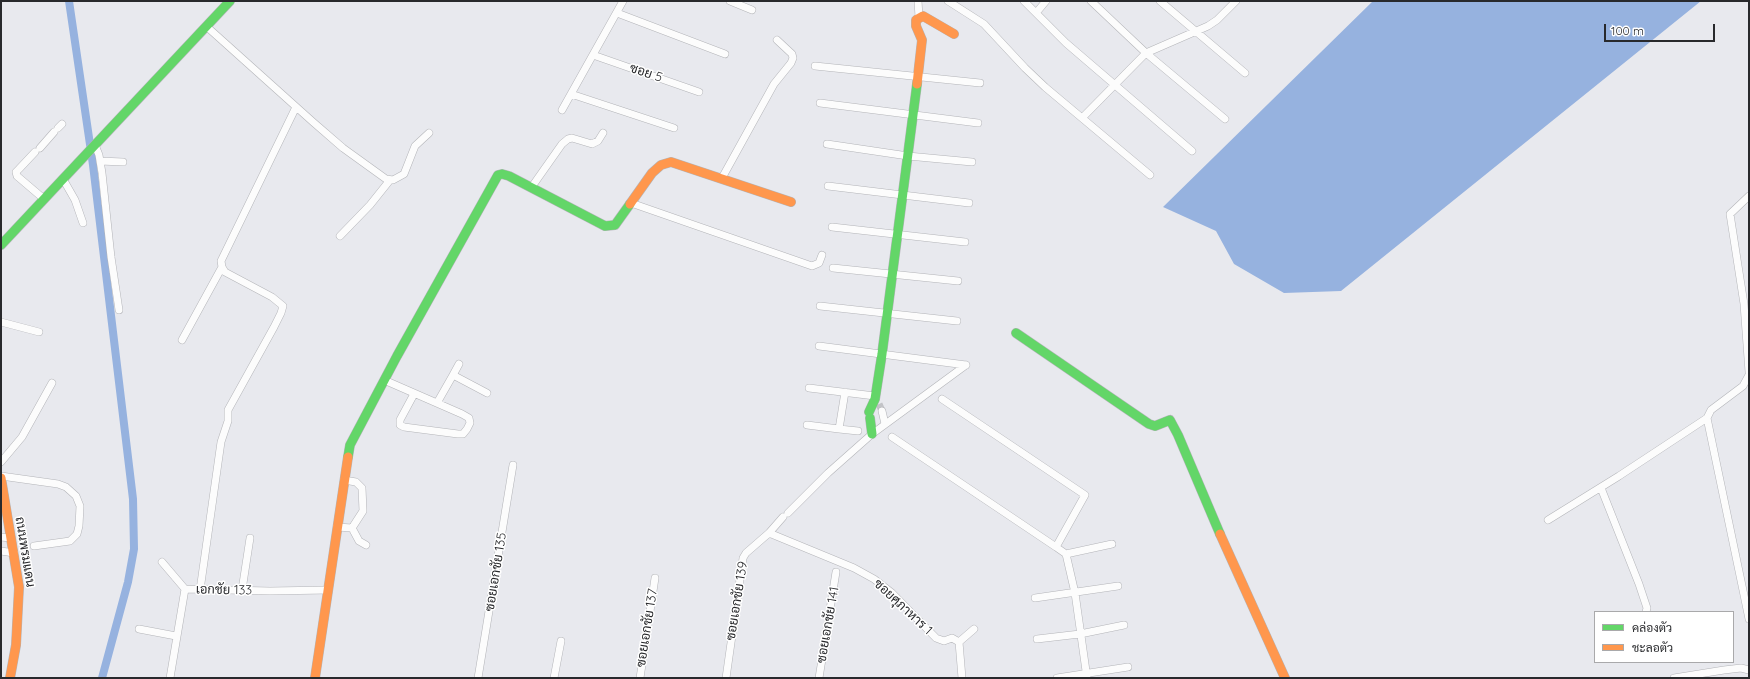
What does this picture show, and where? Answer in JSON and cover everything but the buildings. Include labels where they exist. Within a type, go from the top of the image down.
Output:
[{"type":"street","points":[[1,245],[230,1]]},
{"type":"street","points":[[562,110],[623,1]]},
{"type":"street","points":[[730,1],[752,10]]},
{"type":"street","points":[[885,424],[878,402],[882,354],[922,40],[916,26],[916,20],[919,17],[918,1]]},
{"type":"street","points":[[948,1],[984,24],[1025,68],[1150,175]]},
{"type":"street","points":[[1024,1],[1056,33],[1115,86],[1192,151]]},
{"type":"street","points":[[1036,13],[1046,1]]},
{"type":"street","points":[[1091,1],[1146,53],[1225,120]]},
{"type":"street","points":[[1160,1],[1245,73]]},
{"type":"street","points":[[1082,118],[1146,53],[1156,47],[1197,32],[1217,20],[1233,2]]},
{"type":"street","points":[[617,13],[725,54]]},
{"type":"street","points":[[919,17],[923,16],[930,19],[954,34]]},
{"type":"street","points":[[206,26],[343,148],[386,179],[398,179],[404,174],[415,146],[429,133]]},
{"type":"street","points":[[722,178],[774,84],[791,63],[793,58],[792,54],[776,40]]},
{"type":"street","name":"ซอย 5","points":[[593,55],[699,92]]},
{"type":"street","points":[[815,66],[980,83]]},
{"type":"street","points":[[571,94],[674,128]]},
{"type":"street","points":[[820,103],[978,123]]},
{"type":"street","points":[[200,590],[222,442],[228,420],[228,410],[282,313],[283,306],[272,297],[225,272],[221,261],[296,107]]},
{"type":"street","points":[[44,199],[17,176],[16,172],[58,128]]},
{"type":"street","points":[[531,188],[562,144],[568,139],[572,138],[592,144],[598,141],[603,133]]},
{"type":"street","points":[[827,144],[908,156],[972,162]]},
{"type":"street","points":[[94,146],[100,161],[111,257],[119,310]]},
{"type":"street","points":[[100,161],[123,162]]},
{"type":"street","points":[[315,678],[348,455],[355,433],[498,175],[502,174],[605,226],[615,224],[652,173],[661,165],[671,162],[791,202]]},
{"type":"street","points":[[63,179],[75,200],[83,222]]},
{"type":"street","points":[[340,236],[370,205],[390,180]]},
{"type":"street","points":[[828,186],[968,203]]},
{"type":"street","points":[[1749,196],[1730,214],[1744,304],[1749,372]]},
{"type":"street","points":[[631,203],[812,266],[819,263],[822,255]]},
{"type":"street","points":[[832,227],[965,242]]},
{"type":"street","points":[[182,340],[222,267]]},
{"type":"street","points":[[833,268],[958,282]]},
{"type":"street","points":[[820,306],[957,321]]},
{"type":"street","points":[[1,322],[39,332]]},
{"type":"street","points":[[1016,333],[1149,424],[1155,426],[1170,420],[1178,435],[1285,678]]},
{"type":"street","points":[[819,346],[882,354]]},
{"type":"street","name":"ซอยเอกชัย 139","points":[[726,678],[742,558],[828,473],[872,434],[966,365],[882,354]]},
{"type":"street","points":[[436,404],[459,364]]},
{"type":"street","points":[[453,375],[487,394]]},
{"type":"street","points":[[1548,520],[1601,488],[1707,418],[1711,410],[1743,386],[1749,375]]},
{"type":"street","points":[[384,380],[469,418],[470,423],[467,430],[463,434],[410,429],[400,425],[400,420],[414,394]]},
{"type":"street","points":[[1,462],[22,437],[52,383]]},
{"type":"street","points":[[809,388],[845,392],[878,402]]},
{"type":"street","points":[[839,429],[845,392]]},
{"type":"street","points":[[942,399],[1085,495],[1056,547]]},
{"type":"street","points":[[872,434],[869,415],[878,402]]},
{"type":"street","points":[[1707,418],[1749,617]]},
{"type":"street","points":[[807,426],[858,431]]},
{"type":"street","points":[[892,437],[1066,554],[1075,593],[1087,676]]},
{"type":"street","name":"ซอยเอกชัย 135","points":[[478,678],[513,465]]},
{"type":"street","points":[[1,477],[58,484],[66,487],[76,496],[80,506],[79,526],[76,534],[70,541],[34,546]]},
{"type":"street","name":"ถนนพรมแดน","points":[[1,477],[5,538],[14,553],[19,587],[16,645],[10,678]]},
{"type":"street","points":[[344,480],[359,483],[362,488],[362,511],[352,528]]},
{"type":"street","points":[[1601,488],[1639,584],[1647,608],[1646,611]]},
{"type":"street","points":[[337,527],[352,528]]},
{"type":"street","points":[[352,528],[359,540],[366,545]]},
{"type":"street","name":"ซอยศุภาหาร 1","points":[[769,533],[854,568],[874,579],[892,593],[936,638],[944,641],[952,638],[958,642]]},
{"type":"street","points":[[242,590],[250,538]]},
{"type":"street","points":[[1066,554],[1112,544]]},
{"type":"street","points":[[1,551],[14,553]]},
{"type":"street","points":[[162,562],[185,589]]},
{"type":"street","name":"ซอยเอกชัย 141","points":[[819,678],[836,572]]},
{"type":"street","name":"ซอยเอกชัย 137","points":[[640,678],[655,578]]},
{"type":"street","points":[[1035,598],[1118,586]]},
{"type":"street","name":"เอกชัย 133","points":[[170,678],[185,589],[328,590]]},
{"type":"street","points":[[1037,639],[1080,634],[1124,625]]},
{"type":"street","points":[[139,629],[176,636]]},
{"type":"street","points":[[962,678],[958,642],[974,629]]},
{"type":"street","points":[[554,678],[561,640]]},
{"type":"street","points":[[1057,678],[1087,676],[1128,667]]},
{"type":"street","points":[[1674,678],[1741,668],[1749,670]]},
{"type":"water","points":[[1373,1],[1701,1],[1341,291],[1284,293],[1234,264],[1216,231],[1163,207]]},
{"type":"waterway","points":[[69,1],[93,165],[133,499],[134,549],[128,582],[102,678]]},
{"type":"tunnel","points":[[879,404],[882,411]]},
{"type":"traffic: fast","points":[[1,245],[230,1]]},
{"type":"traffic: fast","points":[[869,412],[875,399],[882,354],[917,84]]},
{"type":"traffic: fast","points":[[348,457],[350,445],[397,356],[498,175],[502,174],[509,176],[605,226],[615,225],[630,204]]},
{"type":"traffic: fast","points":[[1016,333],[1149,424],[1155,426],[1170,420],[1178,435],[1220,534]]},
{"type":"traffic: fast","points":[[870,418],[872,434]]},
{"type":"traffic: slow","points":[[917,84],[922,40],[916,26],[916,20],[923,16],[954,34]]},
{"type":"traffic: slow","points":[[630,204],[652,173],[661,165],[671,162],[791,202]]},
{"type":"traffic: slow","points":[[315,678],[348,457]]},
{"type":"traffic: slow","points":[[1,478],[19,587],[16,645],[10,678]]},
{"type":"traffic: slow","points":[[1220,534],[1285,678]]}]
